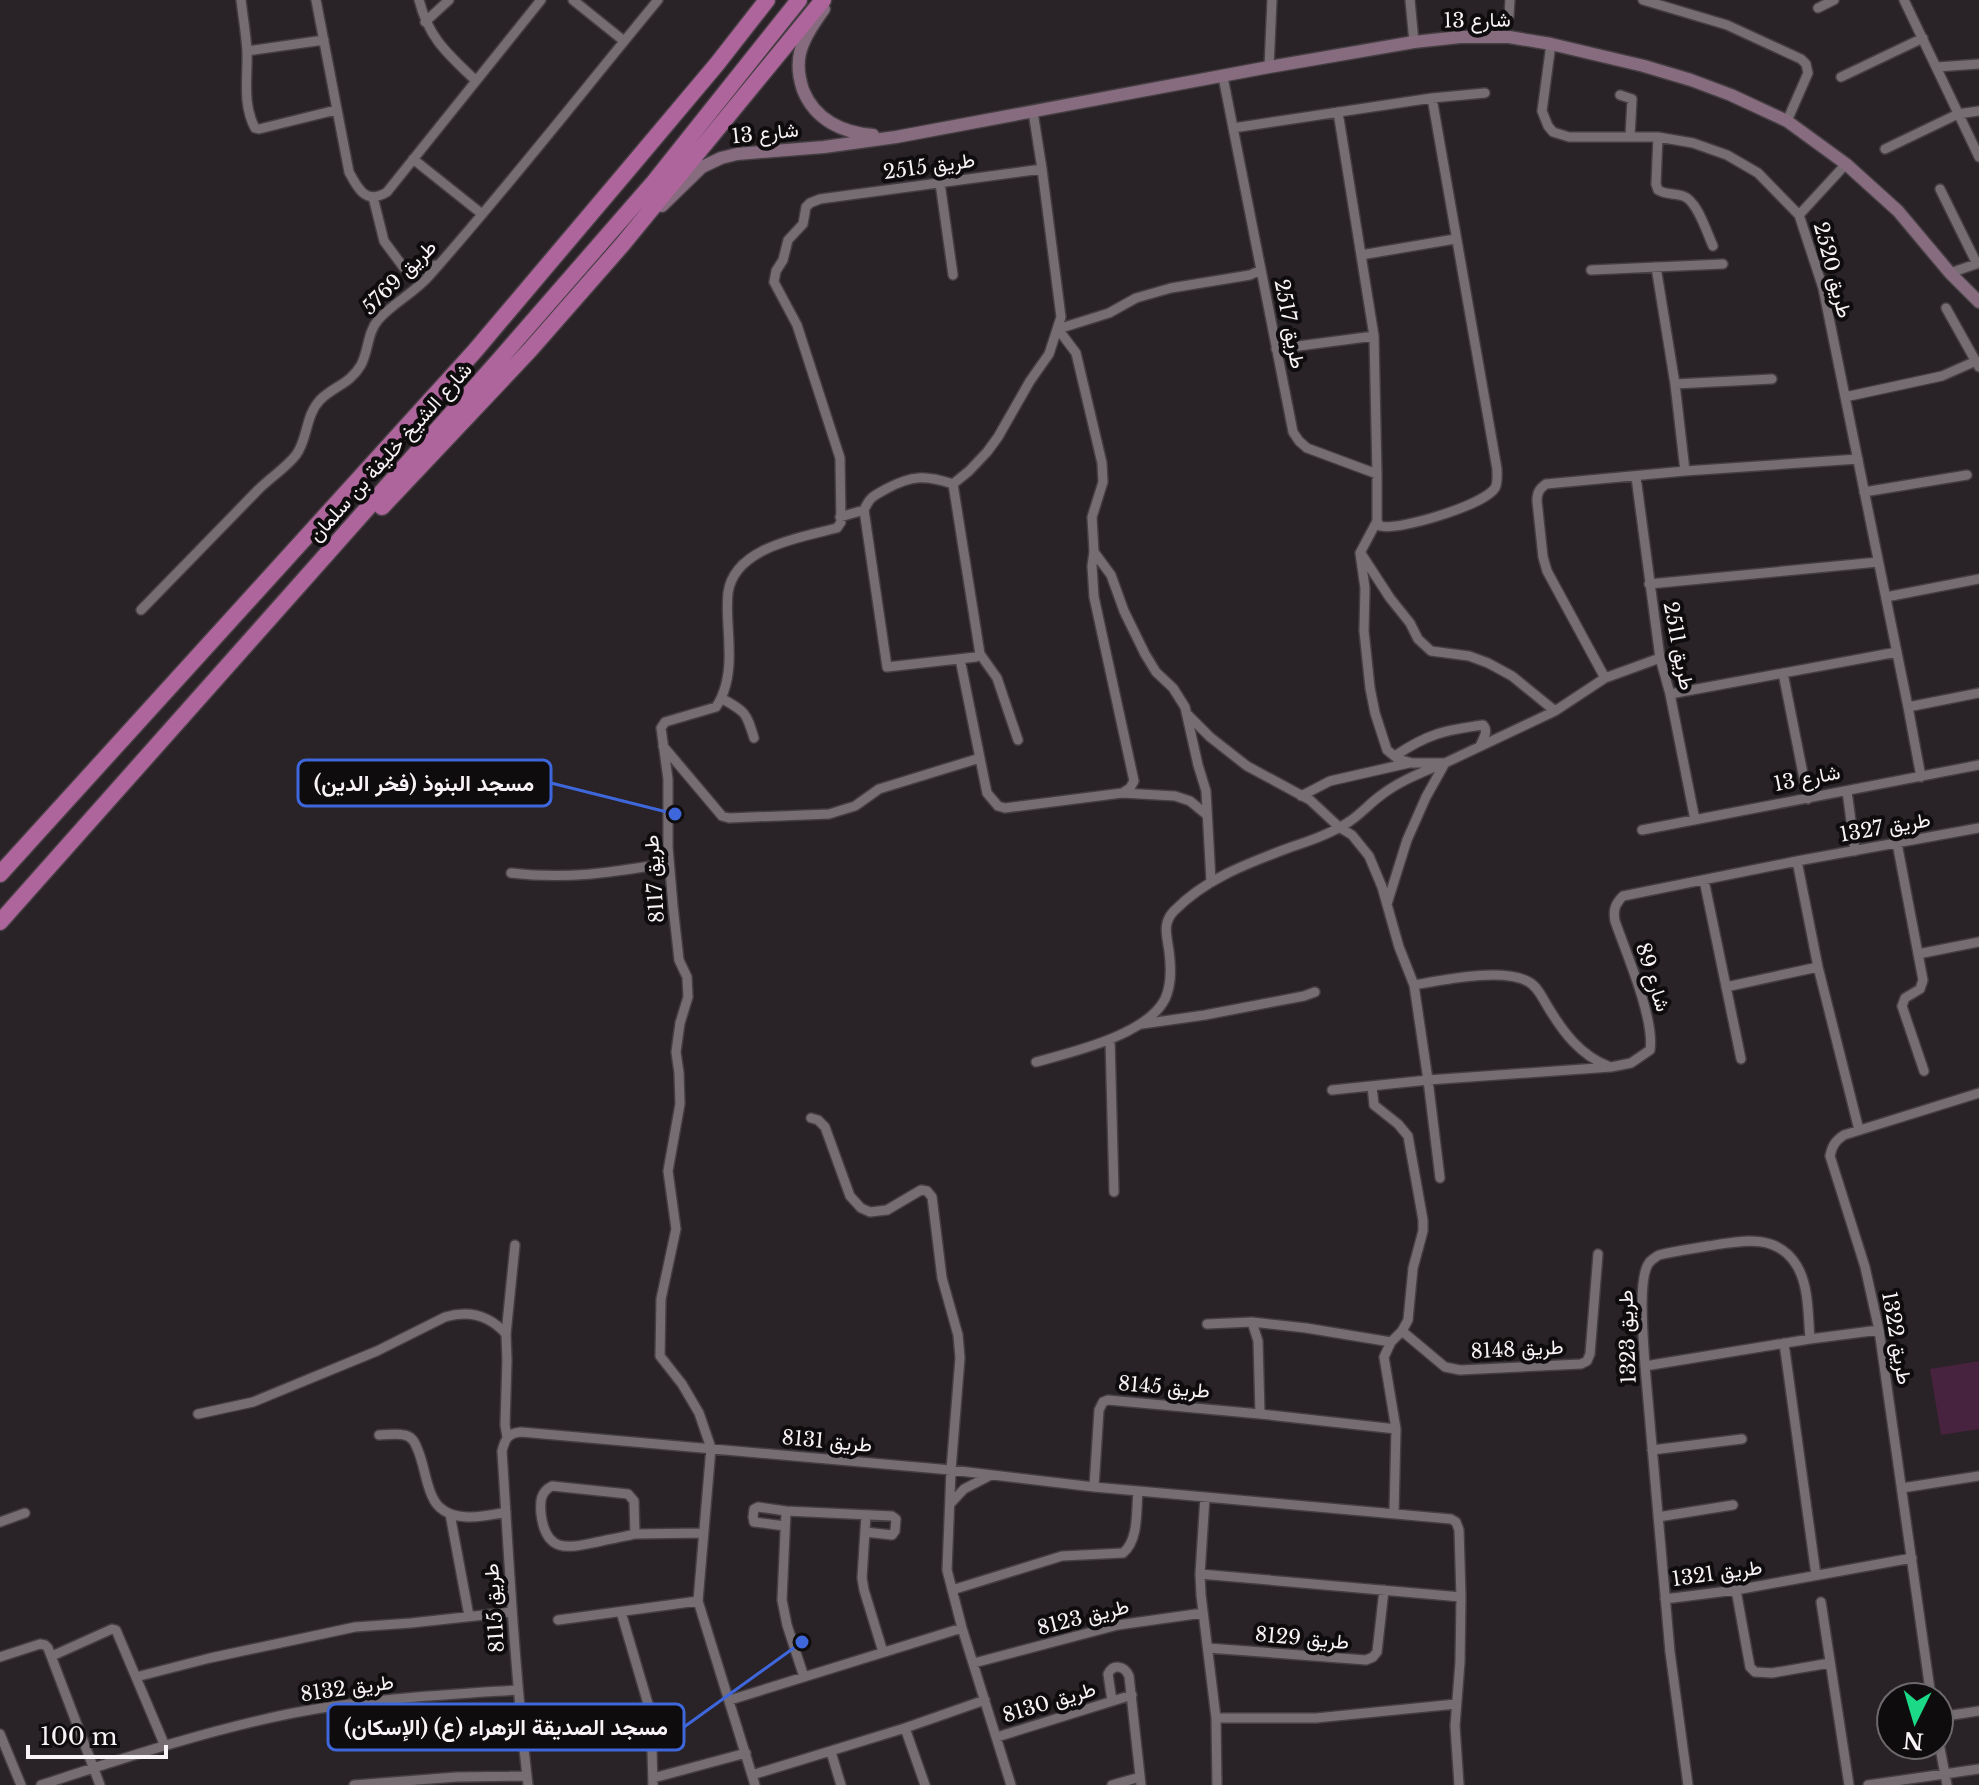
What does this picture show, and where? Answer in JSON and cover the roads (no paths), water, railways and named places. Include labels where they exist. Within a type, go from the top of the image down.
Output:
[{"type":"highway","name":"شارع الشيخ خليفة بن سلمان","points":[[0,874],[474,352],[767,0]]},
{"type":"highway","name":"شارع الشيخ خليفة بن سلمان","points":[[0,922],[489,372],[643,194],[799,0]]},
{"type":"highway","points":[[286,600],[349,541],[530,350],[622,245],[826,0]]},
{"type":"street","points":[[241,0],[247,51],[247,98],[250,119],[255,128],[336,110]]},
{"type":"street","points":[[316,0],[349,172],[366,195],[373,197],[387,192],[541,0]]},
{"type":"street","points":[[419,0],[425,22],[447,53],[476,81]]},
{"type":"street","points":[[425,22],[449,0]]},
{"type":"street","points":[[573,0],[624,41]]},
{"type":"street","name":"طريق 5769","points":[[141,610],[296,454],[314,408],[355,373],[378,320],[426,280],[440,264],[658,0]]},
{"type":"street","name":"شارع 13","points":[[826,0],[800,54],[798,77],[808,102],[823,118],[840,129],[896,137]]},
{"type":"street","points":[[1269,67],[1272,0]]},
{"type":"street","points":[[1410,0],[1414,42]]},
{"type":"street","points":[[1509,16],[1510,0]]},
{"type":"street","points":[[1643,0],[1727,25],[1801,59],[1808,73],[1787,121]]},
{"type":"street","points":[[1818,8],[1834,0]]},
{"type":"street","points":[[1904,0],[1979,157]]},
{"type":"street","name":"شارع 13","points":[[622,245],[702,167],[737,154],[896,137],[1414,42],[1460,37],[1509,37],[1551,44],[1691,80],[1787,121],[1846,164],[1898,211],[1979,302]]},
{"type":"street","points":[[1841,77],[1923,38]]},
{"type":"street","points":[[247,51],[324,40]]},
{"type":"street","name":"طريق 2520","points":[[1551,44],[1542,111],[1553,132],[1569,137],[1658,137],[1693,143],[1727,155],[1758,173],[1799,215],[1823,288],[1921,777]]},
{"type":"street","points":[[1937,67],[1979,64]]},
{"type":"street","name":"طريق 2517","points":[[1223,77],[1293,432],[1307,448],[1377,474]]},
{"type":"street","points":[[1233,128],[1485,93]]},
{"type":"street","points":[[1620,95],[1632,99],[1630,137]]},
{"type":"street","points":[[1377,521],[1380,526],[1397,527],[1457,510],[1490,493],[1497,483],[1432,98]]},
{"type":"street","points":[[1885,149],[1958,114],[1979,111]]},
{"type":"street","points":[[953,484],[969,471],[998,437],[1049,354],[1061,317],[1033,112]]},
{"type":"street","points":[[1338,112],[1374,336],[1377,521],[1360,553],[1365,588],[1364,631],[1370,688],[1387,750],[1412,763]]},
{"type":"street","points":[[1658,137],[1658,190],[1663,194],[1688,198],[1713,246]]},
{"type":"street","points":[[413,159],[482,214]]},
{"type":"street","points":[[1799,215],[1846,164]]},
{"type":"street","name":"طريق 2515","points":[[840,517],[840,458],[797,325],[774,282],[788,240],[803,224],[806,207],[820,199],[1042,169]]},
{"type":"street","points":[[940,183],[953,275]]},
{"type":"street","points":[[1940,189],[1978,263],[1950,273]]},
{"type":"street","points":[[373,197],[384,241],[404,268],[422,270],[440,264]]},
{"type":"street","points":[[1361,255],[1455,239]]},
{"type":"street","points":[[1591,270],[1723,264]]},
{"type":"street","points":[[1656,267],[1685,471]]},
{"type":"street","points":[[1058,329],[1109,313],[1136,298],[1171,288],[1250,275],[1261,270]]},
{"type":"street","points":[[1845,397],[1942,376],[1977,364],[1946,308]]},
{"type":"street","points":[[1058,329],[1076,353],[1102,463],[1103,482],[1092,517],[1092,566],[1094,597],[1134,781],[1122,793]]},
{"type":"street","points":[[1276,349],[1374,336]]},
{"type":"street","points":[[1675,384],[1772,379]]},
{"type":"street","points":[[1605,678],[1547,571],[1537,494],[1541,488],[1546,484],[1685,471],[1858,459]]},
{"type":"street","points":[[1864,492],[1967,475]]},
{"type":"street","points":[[953,484],[932,477],[906,478],[870,497],[864,510],[887,667],[976,657],[980,654]]},
{"type":"street","name":"طريق 2511","points":[[1636,477],[1660,658],[1695,820]]},
{"type":"street","points":[[953,484],[980,654],[997,678],[1018,740]]},
{"type":"street","points":[[864,510],[840,517],[837,528],[777,543],[732,576],[728,594],[730,672],[721,698],[716,707],[665,722],[661,728],[663,746],[722,816],[729,818],[829,814],[855,806],[879,789],[980,758]]},
{"type":"street","points":[[1094,552],[1111,575],[1145,654],[1185,707],[1206,791],[1211,881]]},
{"type":"street","points":[[1360,553],[1418,639],[1431,651],[1469,656],[1488,663],[1512,676],[1555,711]]},
{"type":"street","points":[[1649,584],[1878,562]]},
{"type":"street","points":[[1886,597],[1979,579]]},
{"type":"street","points":[[1670,694],[1897,652]]},
{"type":"street","points":[[1036,1062],[1110,1039],[1152,1015],[1164,1002],[1171,971],[1166,923],[1171,914],[1211,881],[1349,823],[1377,797],[1400,782],[1555,711],[1605,678],[1660,658]]},
{"type":"street","points":[[960,659],[987,793],[998,806],[1005,808],[1122,793],[1175,796],[1190,801],[1207,815]]},
{"type":"street","points":[[1783,673],[1808,799]]},
{"type":"street","points":[[1908,707],[1979,693]]},
{"type":"street","points":[[721,698],[743,710],[754,738]]},
{"type":"street","points":[[1187,714],[1247,766],[1310,800],[1352,835],[1369,856],[1414,985],[1440,1178]]},
{"type":"street","points":[[1395,756],[1427,736],[1483,725],[1486,733],[1480,746]]},
{"type":"street","name":"طريق 8117","points":[[663,746],[668,779],[669,863],[676,934],[679,960],[687,977],[688,997],[676,1052],[680,1104],[668,1171],[676,1229],[661,1299],[660,1356],[699,1413],[711,1448],[698,1601],[754,1780]]},
{"type":"street","points":[[1301,796],[1330,781],[1412,763],[1445,763]]},
{"type":"street","points":[[1387,905],[1407,840],[1445,763]]},
{"type":"street","name":"شارع 13","points":[[1642,830],[1979,765]]},
{"type":"street","points":[[1847,791],[1855,851]]},
{"type":"street","name":"طريق 1327","points":[[1615,921],[1616,903],[1623,896],[1979,828]]},
{"type":"street","points":[[1897,843],[1922,985],[1905,998],[1902,1006],[1924,1071]]},
{"type":"street","points":[[1797,861],[1818,967],[1859,1130]]},
{"type":"street","points":[[511,873],[577,876],[669,863]]},
{"type":"street","points":[[1704,880],[1741,1059]]},
{"type":"street","name":"شارع 89","points":[[1332,1090],[1631,1063],[1650,1050],[1652,1039],[1647,1013],[1615,921]]},
{"type":"street","points":[[1918,954],[1979,942]]},
{"type":"street","points":[[1726,987],[1818,967]]},
{"type":"street","points":[[1414,985],[1478,975],[1512,977],[1530,983],[1579,1048],[1593,1060],[1611,1067]]},
{"type":"street","points":[[1139,1024],[1205,1015],[1315,992]]},
{"type":"street","points":[[1110,1039],[1114,1192]]},
{"type":"street","points":[[1372,1086],[1374,1105],[1408,1136],[1422,1210],[1423,1231],[1413,1268],[1408,1320],[1385,1351],[1384,1363],[1396,1429],[1394,1513]]},
{"type":"street","name":"طريق 1322","points":[[1929,1681],[1879,1330],[1865,1267],[1830,1156],[1837,1140],[1859,1130],[1979,1093]]},
{"type":"street","points":[[811,1118],[825,1127],[850,1196],[861,1208],[870,1212],[887,1210],[921,1190],[932,1197],[942,1278],[958,1335],[960,1358],[947,1570],[1011,1785]]},
{"type":"street","name":"طريق 1323","points":[[1665,1599],[1645,1366],[1644,1273],[1649,1262],[1670,1252],[1742,1241],[1759,1240],[1775,1244],[1789,1254],[1799,1267],[1810,1339]]},
{"type":"street","name":"طريق 8115","points":[[515,1245],[506,1334],[505,1425],[510,1435],[502,1451],[517,1690],[528,1781]]},
{"type":"street","name":"طريق 8148","points":[[1402,1331],[1445,1367],[1460,1370],[1581,1364],[1587,1361],[1590,1354],[1598,1254]]},
{"type":"street","points":[[198,1414],[253,1402],[377,1351],[445,1317],[469,1314],[484,1317],[506,1334]]},
{"type":"street","points":[[1207,1324],[1252,1322],[1391,1342]]},
{"type":"street","points":[[1252,1322],[1258,1341],[1260,1414]]},
{"type":"street","points":[[1645,1366],[1879,1330]]},
{"type":"street","points":[[1784,1343],[1816,1575]]},
{"type":"street","name":"طريق 8145","points":[[1094,1487],[1099,1410],[1103,1402],[1112,1400],[1396,1429]]},
{"type":"street","name":"طريق 8131","points":[[510,1435],[521,1432],[711,1448],[951,1470],[1094,1487],[1440,1517],[1456,1522],[1459,1530],[1461,1597]]},
{"type":"street","points":[[379,1435],[403,1434],[416,1444],[433,1499],[439,1508],[450,1514],[482,1517],[506,1512]]},
{"type":"street","points":[[1652,1450],[1742,1439]]},
{"type":"street","points":[[949,1505],[964,1489],[992,1475]]},
{"type":"street","points":[[1902,1488],[1979,1476]]},
{"type":"street","points":[[635,1534],[634,1501],[628,1494],[552,1486],[542,1495],[541,1511],[547,1532],[556,1544],[564,1547],[635,1534],[703,1533]]},
{"type":"street","points":[[952,1590],[1052,1558],[1123,1553],[1133,1540],[1138,1491]]},
{"type":"street","points":[[1205,1497],[1200,1574],[1216,1718],[1217,1785]]},
{"type":"street","points":[[1658,1517],[1733,1505]]},
{"type":"street","points":[[785,1526],[756,1523],[754,1509],[894,1517],[896,1521],[892,1535],[865,1532]]},
{"type":"street","points":[[786,1511],[783,1613],[804,1677]]},
{"type":"street","points":[[0,1522],[25,1513]]},
{"type":"street","points":[[450,1514],[469,1616]]},
{"type":"street","points":[[866,1515],[862,1578],[883,1652]]},
{"type":"street","name":"طريق 1321","points":[[1688,1785],[1665,1599],[1736,1590],[1912,1558]]},
{"type":"street","points":[[1200,1574],[1461,1597],[1455,1742],[1459,1785]]},
{"type":"street","name":"طريق 8129","points":[[1208,1648],[1366,1660],[1377,1652],[1384,1590]]},
{"type":"street","points":[[1736,1590],[1750,1667],[1755,1672],[1772,1673],[1830,1663]]},
{"type":"street","points":[[558,1620],[698,1601]]},
{"type":"street","points":[[1821,1602],[1849,1785]]},
{"type":"street","points":[[136,1677],[337,1630],[511,1612]]},
{"type":"street","points":[[621,1612],[652,1721],[653,1781],[746,1753]]},
{"type":"street","name":"طريق 8123","points":[[974,1663],[1118,1625],[1203,1613]]},
{"type":"street","points":[[730,1700],[962,1628]]},
{"type":"street","points":[[52,1656],[112,1629],[116,1630],[165,1746]]},
{"type":"street","points":[[0,1657],[40,1644],[48,1648],[100,1785]]},
{"type":"street","name":"طريق 8130","points":[[1112,1701],[1107,1679],[1110,1670],[1119,1667],[1127,1671],[1132,1695],[1141,1781]]},
{"type":"street","name":"طريق 8132","points":[[41,1785],[257,1721],[328,1707],[399,1698],[517,1690]]},
{"type":"street","name":"طريق 8130","points":[[997,1737],[1132,1695]]},
{"type":"street","points":[[754,1780],[985,1700]]},
{"type":"street","points":[[1216,1718],[1316,1718],[1456,1704]]},
{"type":"street","points":[[1955,1715],[1979,1711]]},
{"type":"street","points":[[522,1728],[652,1721]]},
{"type":"street","points":[[905,1728],[925,1785]]},
{"type":"street","points":[[0,1734],[21,1785]]},
{"type":"street","points":[[831,1752],[841,1785]]},
{"type":"street","points":[[1868,1785],[1946,1780],[1979,1769]]},
{"type":"street","points":[[354,1785],[456,1777],[528,1781]]},
{"type":"street","points":[[1114,1785],[1141,1781]]},
{"type":"place","name":"مسجد البنوذ (فخر الدين)","points":[[675,814]]},
{"type":"place","name":"مسجد الصديقة الزهراء (ع) (الإسكان)","points":[[802,1642]]}]
